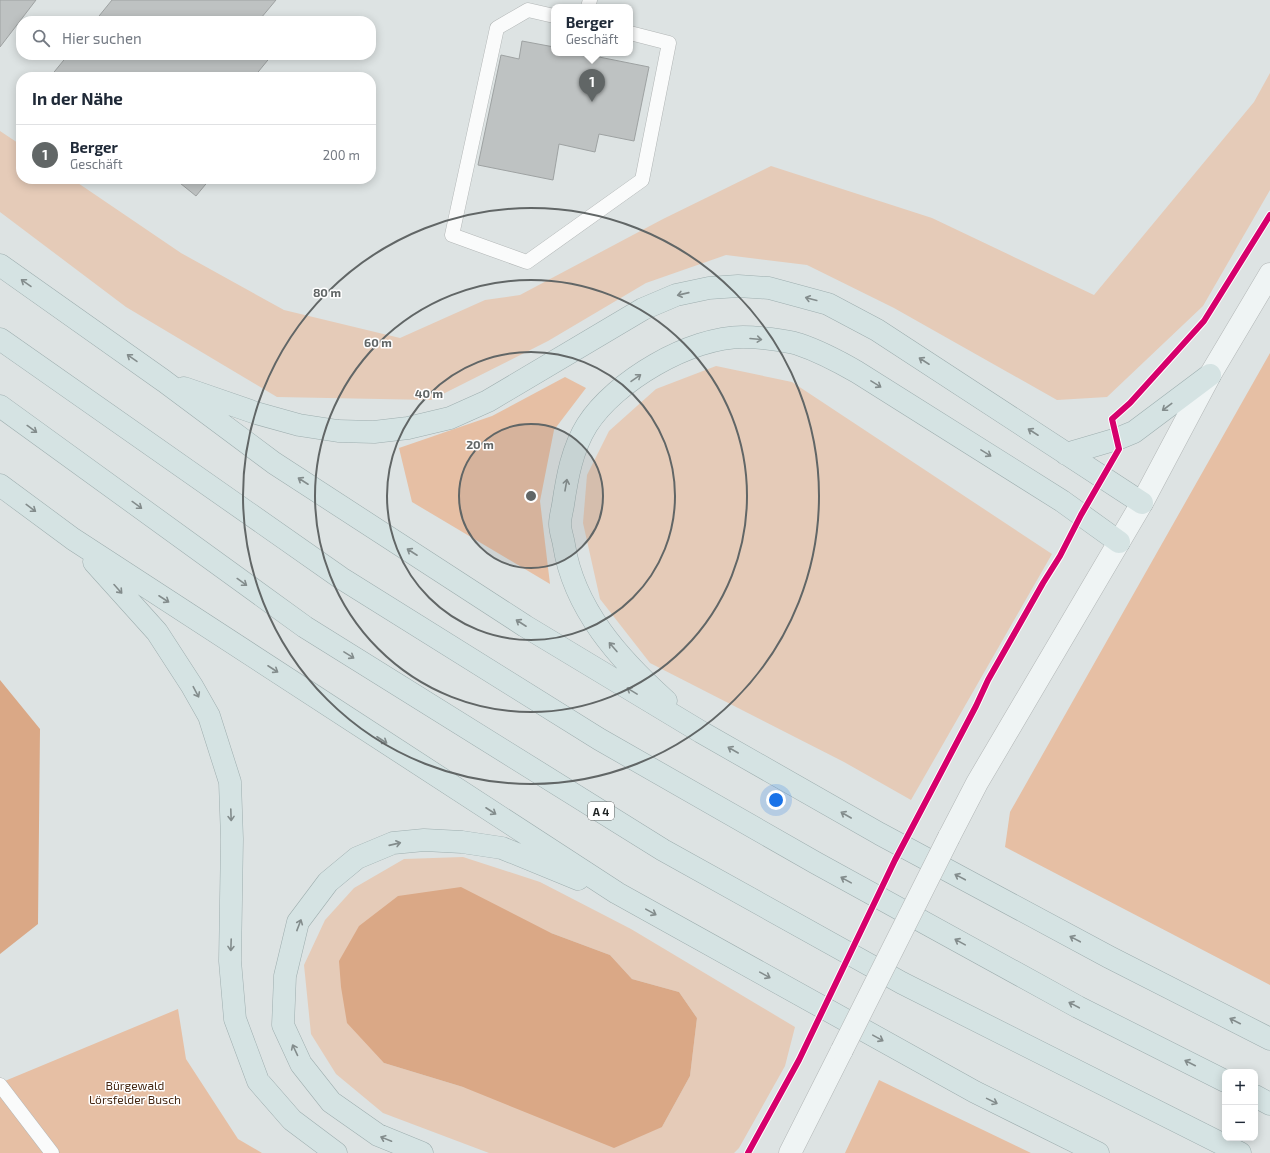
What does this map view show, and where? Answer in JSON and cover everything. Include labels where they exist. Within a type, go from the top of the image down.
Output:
[{"type":"highway","points":[[0,265],[164,381],[274,463],[525,626],[701,732],[901,845],[1109,957],[1270,1039]]},
{"type":"highway","points":[[164,381],[256,413],[299,425],[338,431],[374,432],[408,428],[450,418],[488,401],[643,309],[676,295],[709,288],[738,286],[769,288],[828,304],[877,330],[1142,503]]},
{"type":"highway","points":[[701,732],[654,690],[611,646],[591,618],[576,588],[566,555],[560,524],[568,475],[574,455],[587,425],[606,403],[630,382],[655,365],[677,353],[697,345],[718,340],[742,337],[797,344],[826,355],[864,376],[1062,501],[1120,542]]},
{"type":"highway","points":[[0,339],[341,578],[599,739],[816,863],[1078,1007],[1222,1079]]},
{"type":"highway","points":[[1066,454],[1117,439],[1134,432],[1210,375]]},
{"type":"highway","name":"A 4","points":[[0,406],[305,627],[662,850],[902,983],[1240,1153]]},
{"type":"highway","points":[[0,484],[72,539],[617,893],[975,1092],[1098,1153]]},
{"type":"highway","points":[[72,539],[157,632],[192,686],[209,716],[230,782],[232,839],[230,961],[235,1019],[258,1081],[292,1120],[336,1153]]},
{"type":"highway","points":[[422,1153],[378,1135],[330,1102],[301,1064],[283,1025],[285,976],[298,922],[328,882],[357,858],[393,843],[424,840],[462,842],[502,848],[617,893]]},
{"type":"highway","points":[[1258,1098],[1270,1104]]},
{"type":"main road","points":[[790,1153],[977,783],[1120,542],[1210,375],[1270,274]]},
{"type":"lane","points":[[551,15],[529,5],[497,28],[452,236],[527,262],[642,180],[669,43],[633,34]]},
{"type":"lane","points":[[0,1086],[52,1153]]},
{"type":"shaded area","points":[[1270,73],[1270,190],[1203,306],[1107,397],[1057,400],[894,308],[807,265],[726,255],[646,283],[548,341],[431,400],[277,397],[126,307],[0,212],[0,131],[16,142],[16,184],[79,184],[181,253],[284,310],[400,338],[485,300],[520,295],[663,219],[771,166],[932,218],[1094,295],[1254,102]]},
{"type":"shaded area","points":[[716,366],[792,382],[1052,554],[911,800],[844,762],[650,663],[600,599],[583,523],[587,475],[609,431],[656,389]]},
{"type":"shaded area","points":[[0,680],[40,729],[38,924],[0,954]]},
{"type":"shaded area","points":[[463,857],[540,882],[631,929],[795,1027],[785,1066],[739,1148],[734,1153],[489,1153],[383,1113],[336,1074],[311,1034],[304,965],[325,920],[354,888],[404,859]],"holes":[[[551,933],[610,955],[632,979],[679,992],[697,1018],[690,1076],[662,1127],[463,1087],[384,1063]]]},
{"type":"shaded area","points":[[461,887],[551,933],[610,955],[632,979],[679,992],[697,1018],[690,1076],[662,1127],[614,1148],[463,1087],[384,1063],[347,1023],[341,987],[339,961],[359,926],[398,896]]},
{"type":"green space","points":[[1270,353],[1270,985],[1005,847],[1010,812]]},
{"type":"green space","points":[[565,377],[586,388],[554,430],[540,501],[550,584],[412,502],[399,448],[492,416]]},
{"type":"green space","name":"Bürgewald Lörsfelder Busch","points":[[178,1009],[186,1059],[238,1139],[262,1153],[0,1153],[0,1083]]},
{"type":"green space","points":[[879,1080],[1031,1153],[845,1153]]},
{"type":"building","points":[[0,0],[36,0],[24,16],[16,16],[16,26],[0,47]]},
{"type":"building","points":[[112,0],[276,0],[263,16],[99,16]]},
{"type":"building","points":[[522,41],[551,46],[551,56],[594,56],[649,67],[634,141],[599,134],[595,152],[559,144],[553,180],[478,165],[501,55],[519,59]]},
{"type":"building","points":[[64,60],[268,60],[258,72],[54,72]]},
{"type":"building","points":[[181,184],[206,184],[196,196]]},
{"type":"cycle path","points":[[748,1153],[799,1060],[895,860],[976,706],[988,680],[1060,556],[1081,515],[1119,449],[1112,419],[1130,403],[1204,321],[1270,215]]},
{"type":"place","name":"Berger","points":[[592,102]]}]
